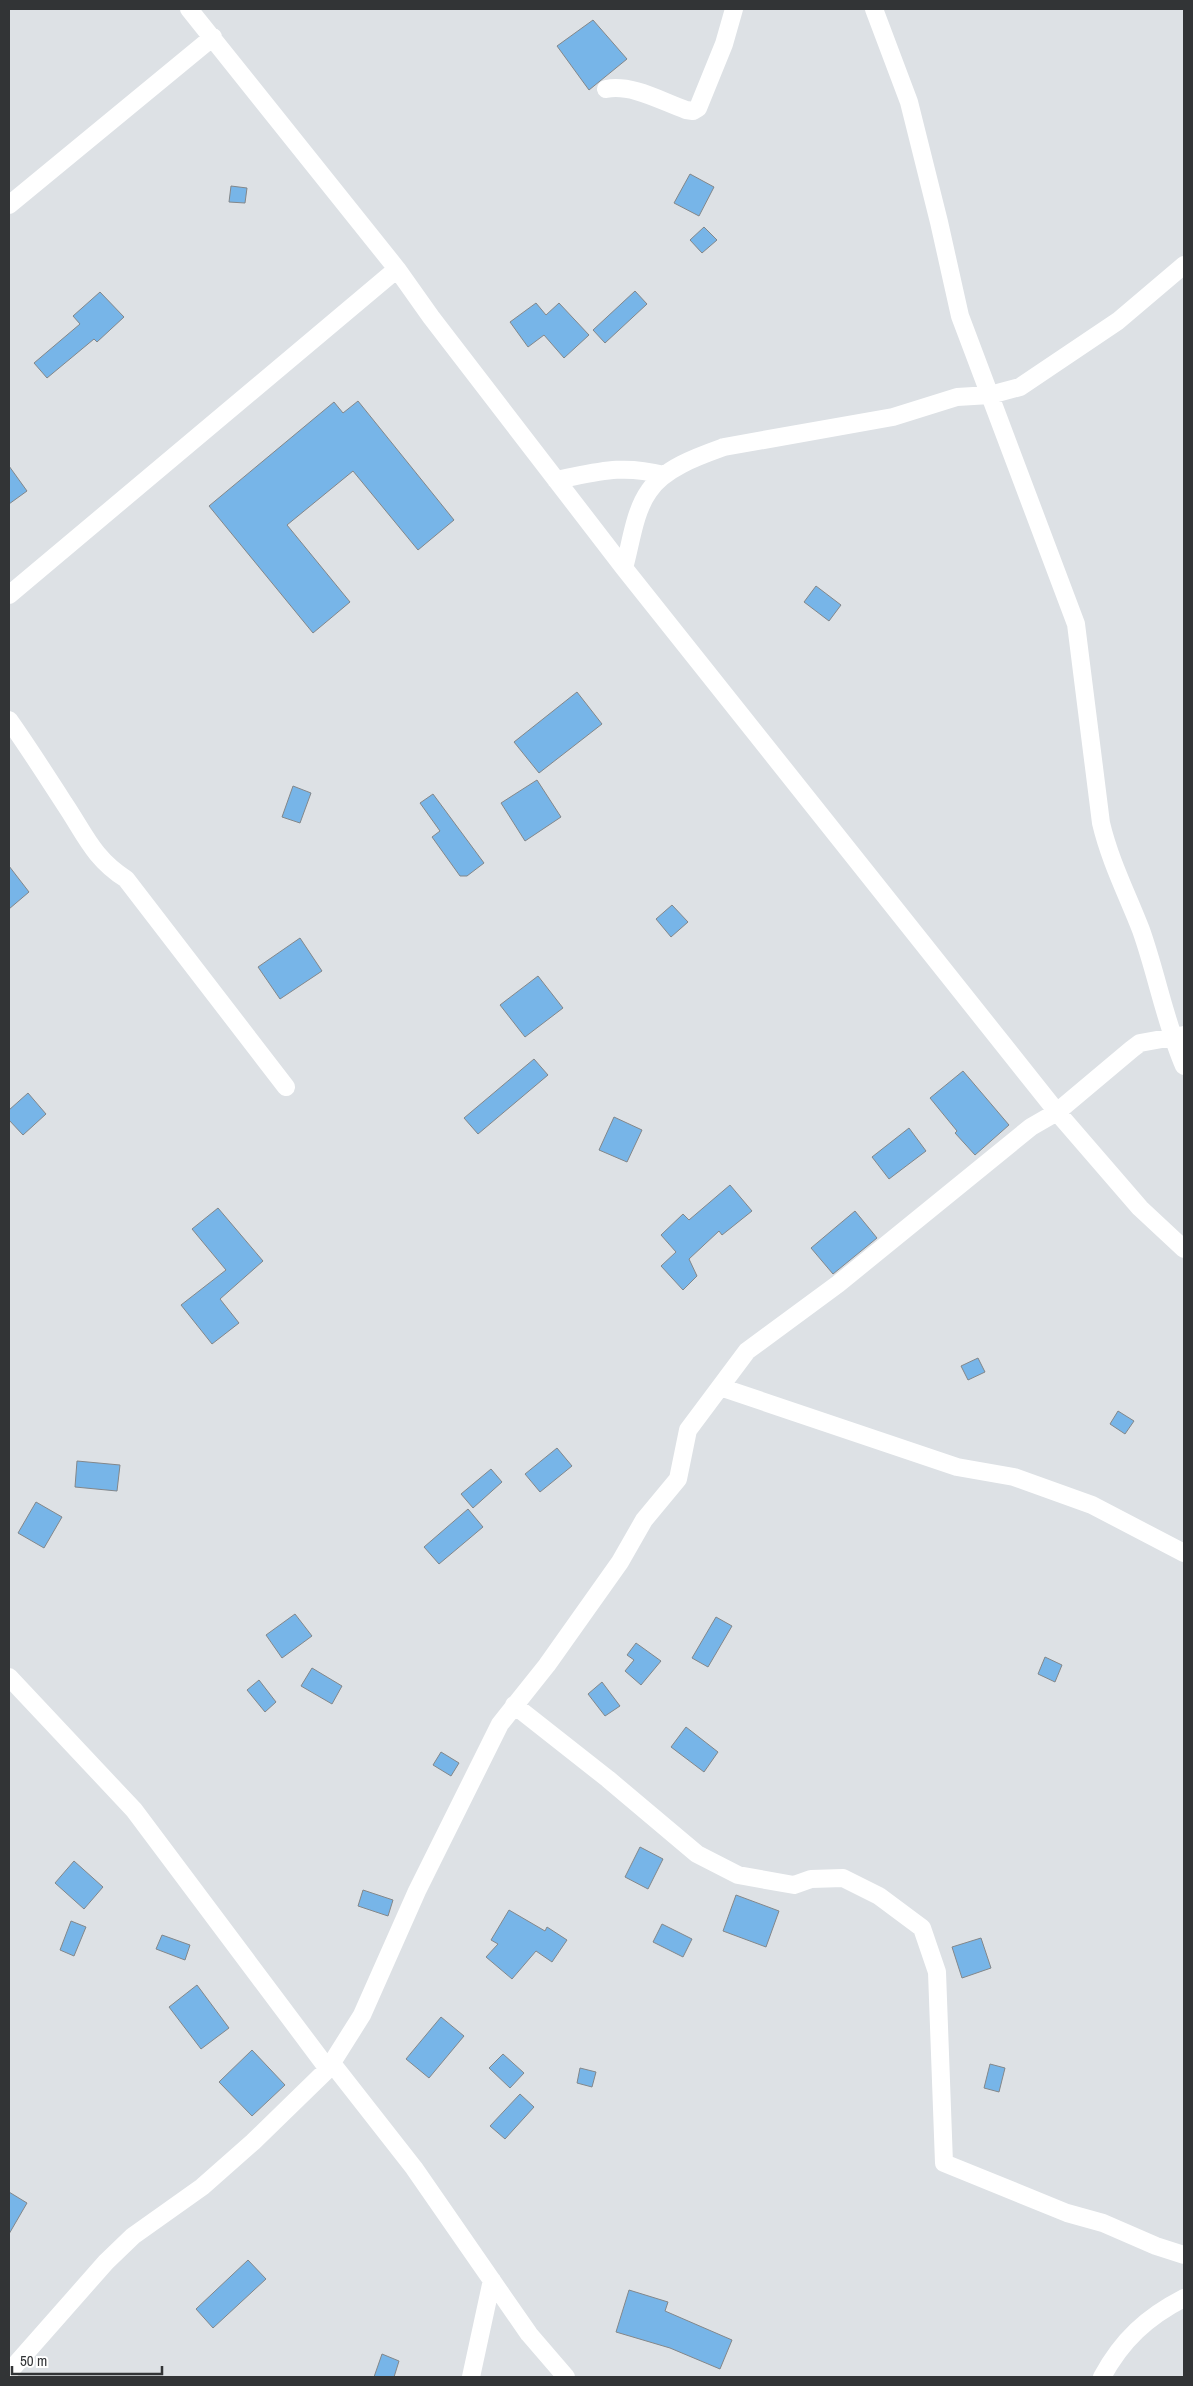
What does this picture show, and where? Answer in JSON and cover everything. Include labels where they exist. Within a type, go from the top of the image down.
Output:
[{"type":"street","points":[[189,9],[397,269],[431,317],[624,568],[1057,1112],[1140,1208],[1184,1249]]},
{"type":"street","points":[[606,90],[617,87],[686,110],[693,111],[698,108],[724,44],[734,9]]},
{"type":"street","points":[[874,9],[908,102],[939,222],[955,301],[1076,624],[1101,822],[1115,871],[1141,932],[1178,1035],[1184,1066]]},
{"type":"street","points":[[9,205],[213,37]]},
{"type":"street","points":[[624,568],[642,503],[649,490],[664,475],[703,454],[724,447],[774,437],[830,430],[893,417],[957,397],[1008,392],[1034,378],[1118,321],[1184,265]]},
{"type":"street","points":[[9,595],[397,269]]},
{"type":"street","points":[[556,480],[618,469],[639,469],[664,475]]},
{"type":"street","points":[[9,720],[78,824],[94,852],[110,869],[126,879],[286,1087]]},
{"type":"street","points":[[9,2372],[106,2262],[132,2236],[202,2187],[254,2142],[330,2065],[362,2015],[417,1891],[500,1724],[547,1665],[620,1562],[644,1520],[678,1479],[688,1430],[747,1351],[838,1284],[1031,1127],[1057,1112],[1140,1043],[1178,1035]]},
{"type":"street","points":[[720,1387],[957,1467],[1014,1477],[1092,1505],[1184,1553]]},
{"type":"street","points":[[9,1677],[134,1810],[330,2065],[414,2168],[529,2334],[566,2377]]},
{"type":"street","points":[[514,1705],[608,1779],[697,1854],[738,1875],[794,1885],[811,1879],[844,1878],[879,1896],[922,1928],[937,1972],[944,2163],[1067,2214],[1103,2223],[1156,2246],[1184,2255]]},
{"type":"street","points":[[471,2377],[492,2280]]},
{"type":"street","points":[[1102,2377],[1127,2339],[1159,2311],[1184,2298]]},
{"type":"building","points":[[593,20],[627,59],[589,90],[557,46]]},
{"type":"building","points":[[690,174],[714,187],[699,216],[674,203]]},
{"type":"building","points":[[231,186],[247,188],[245,203],[229,202]]},
{"type":"building","points":[[704,227],[717,240],[702,253],[690,240]]},
{"type":"building","points":[[635,291],[647,304],[605,343],[593,330]]},
{"type":"building","points":[[100,292],[124,317],[97,342],[94,339],[47,378],[34,363],[80,324],[73,316]]},
{"type":"building","points":[[536,303],[546,315],[559,303],[589,335],[564,358],[544,335],[528,347],[510,322]]},
{"type":"building","points":[[358,401],[454,520],[418,550],[353,471],[287,525],[350,602],[313,633],[209,506],[334,402],[343,413]]},
{"type":"building","points":[[9,466],[27,491],[9,504]]},
{"type":"building","points":[[816,586],[841,605],[829,621],[804,602]]},
{"type":"building","points":[[577,692],[602,724],[539,773],[514,742]]},
{"type":"building","points":[[537,780],[561,817],[525,841],[501,803]]},
{"type":"building","points":[[293,786],[311,793],[300,823],[282,817]]},
{"type":"building","points":[[433,794],[484,863],[467,876],[460,876],[432,837],[440,831],[420,803]]},
{"type":"building","points":[[9,866],[29,892],[9,909]]},
{"type":"building","points":[[672,905],[688,922],[671,937],[656,919]]},
{"type":"building","points":[[300,938],[322,971],[280,999],[258,967]]},
{"type":"building","points":[[538,976],[563,1008],[525,1037],[500,1005]]},
{"type":"building","points":[[534,1059],[548,1075],[478,1134],[464,1118]]},
{"type":"building","points":[[963,1071],[1009,1125],[975,1155],[955,1133],[957,1131],[930,1098]]},
{"type":"building","points":[[28,1093],[46,1114],[23,1135],[9,1120],[9,1110]]},
{"type":"building","points":[[614,1117],[642,1130],[627,1162],[599,1150]]},
{"type":"building","points":[[909,1128],[926,1151],[889,1179],[872,1157]]},
{"type":"building","points":[[730,1185],[752,1211],[722,1235],[719,1231],[689,1259],[697,1276],[683,1290],[661,1266],[676,1252],[661,1235],[683,1214],[689,1220]]},
{"type":"building","points":[[218,1208],[263,1261],[220,1299],[239,1323],[212,1344],[181,1305],[226,1270],[192,1229]]},
{"type":"building","points":[[855,1211],[877,1238],[833,1274],[811,1248]]},
{"type":"building","points":[[978,1358],[985,1372],[968,1380],[961,1366]]},
{"type":"building","points":[[1118,1411],[1134,1421],[1125,1434],[1110,1424]]},
{"type":"building","points":[[557,1448],[572,1466],[540,1492],[525,1474]]},
{"type":"building","points":[[77,1461],[120,1465],[117,1491],[75,1487]]},
{"type":"building","points":[[491,1469],[502,1482],[473,1508],[461,1494]]},
{"type":"building","points":[[36,1502],[62,1517],[44,1548],[18,1533]]},
{"type":"building","points":[[468,1509],[483,1527],[439,1564],[424,1547]]},
{"type":"building","points":[[295,1614],[312,1636],[282,1658],[266,1635]]},
{"type":"building","points":[[716,1617],[732,1626],[708,1667],[692,1658]]},
{"type":"building","points":[[636,1643],[661,1661],[641,1685],[625,1671],[634,1660],[627,1655]]},
{"type":"building","points":[[1045,1657],[1062,1665],[1055,1682],[1038,1674]]},
{"type":"building","points":[[312,1668],[342,1686],[332,1704],[301,1686]]},
{"type":"building","points":[[259,1680],[276,1702],[265,1712],[247,1690]]},
{"type":"building","points":[[602,1682],[620,1706],[605,1716],[588,1694]]},
{"type":"building","points":[[686,1727],[718,1752],[704,1772],[671,1747]]},
{"type":"building","points":[[441,1752],[459,1763],[451,1776],[433,1765]]},
{"type":"building","points":[[640,1847],[663,1859],[648,1889],[625,1877]]},
{"type":"building","points":[[74,1861],[103,1887],[84,1909],[55,1883]]},
{"type":"building","points":[[363,1890],[393,1900],[388,1916],[358,1906]]},
{"type":"building","points":[[736,1895],[779,1911],[766,1947],[723,1931]]},
{"type":"building","points":[[509,1910],[545,1931],[547,1927],[567,1940],[552,1962],[536,1951],[512,1979],[486,1957],[498,1944],[491,1940]]},
{"type":"building","points":[[71,1921],[86,1927],[74,1956],[60,1950]]},
{"type":"building","points":[[662,1924],[692,1939],[683,1957],[653,1942]]},
{"type":"building","points":[[162,1935],[190,1945],[185,1960],[156,1949]]},
{"type":"building","points":[[981,1938],[991,1968],[962,1978],[952,1947]]},
{"type":"building","points":[[197,1985],[229,2028],[201,2049],[169,2007]]},
{"type":"building","points":[[441,2017],[464,2036],[429,2078],[406,2059]]},
{"type":"building","points":[[252,2050],[285,2085],[252,2116],[219,2082]]},
{"type":"building","points":[[503,2054],[524,2073],[510,2088],[489,2068]]},
{"type":"building","points":[[990,2064],[1005,2068],[999,2092],[984,2088]]},
{"type":"building","points":[[580,2068],[596,2072],[592,2087],[577,2083]]},
{"type":"building","points":[[520,2094],[534,2107],[505,2139],[490,2126]]},
{"type":"building","points":[[9,2192],[27,2203],[9,2234]]},
{"type":"building","points":[[248,2260],[266,2279],[213,2328],[196,2309]]},
{"type":"building","points":[[629,2290],[668,2302],[665,2311],[732,2340],[720,2369],[670,2348],[616,2332]]},
{"type":"building","points":[[382,2354],[399,2361],[394,2377],[374,2377]]}]
